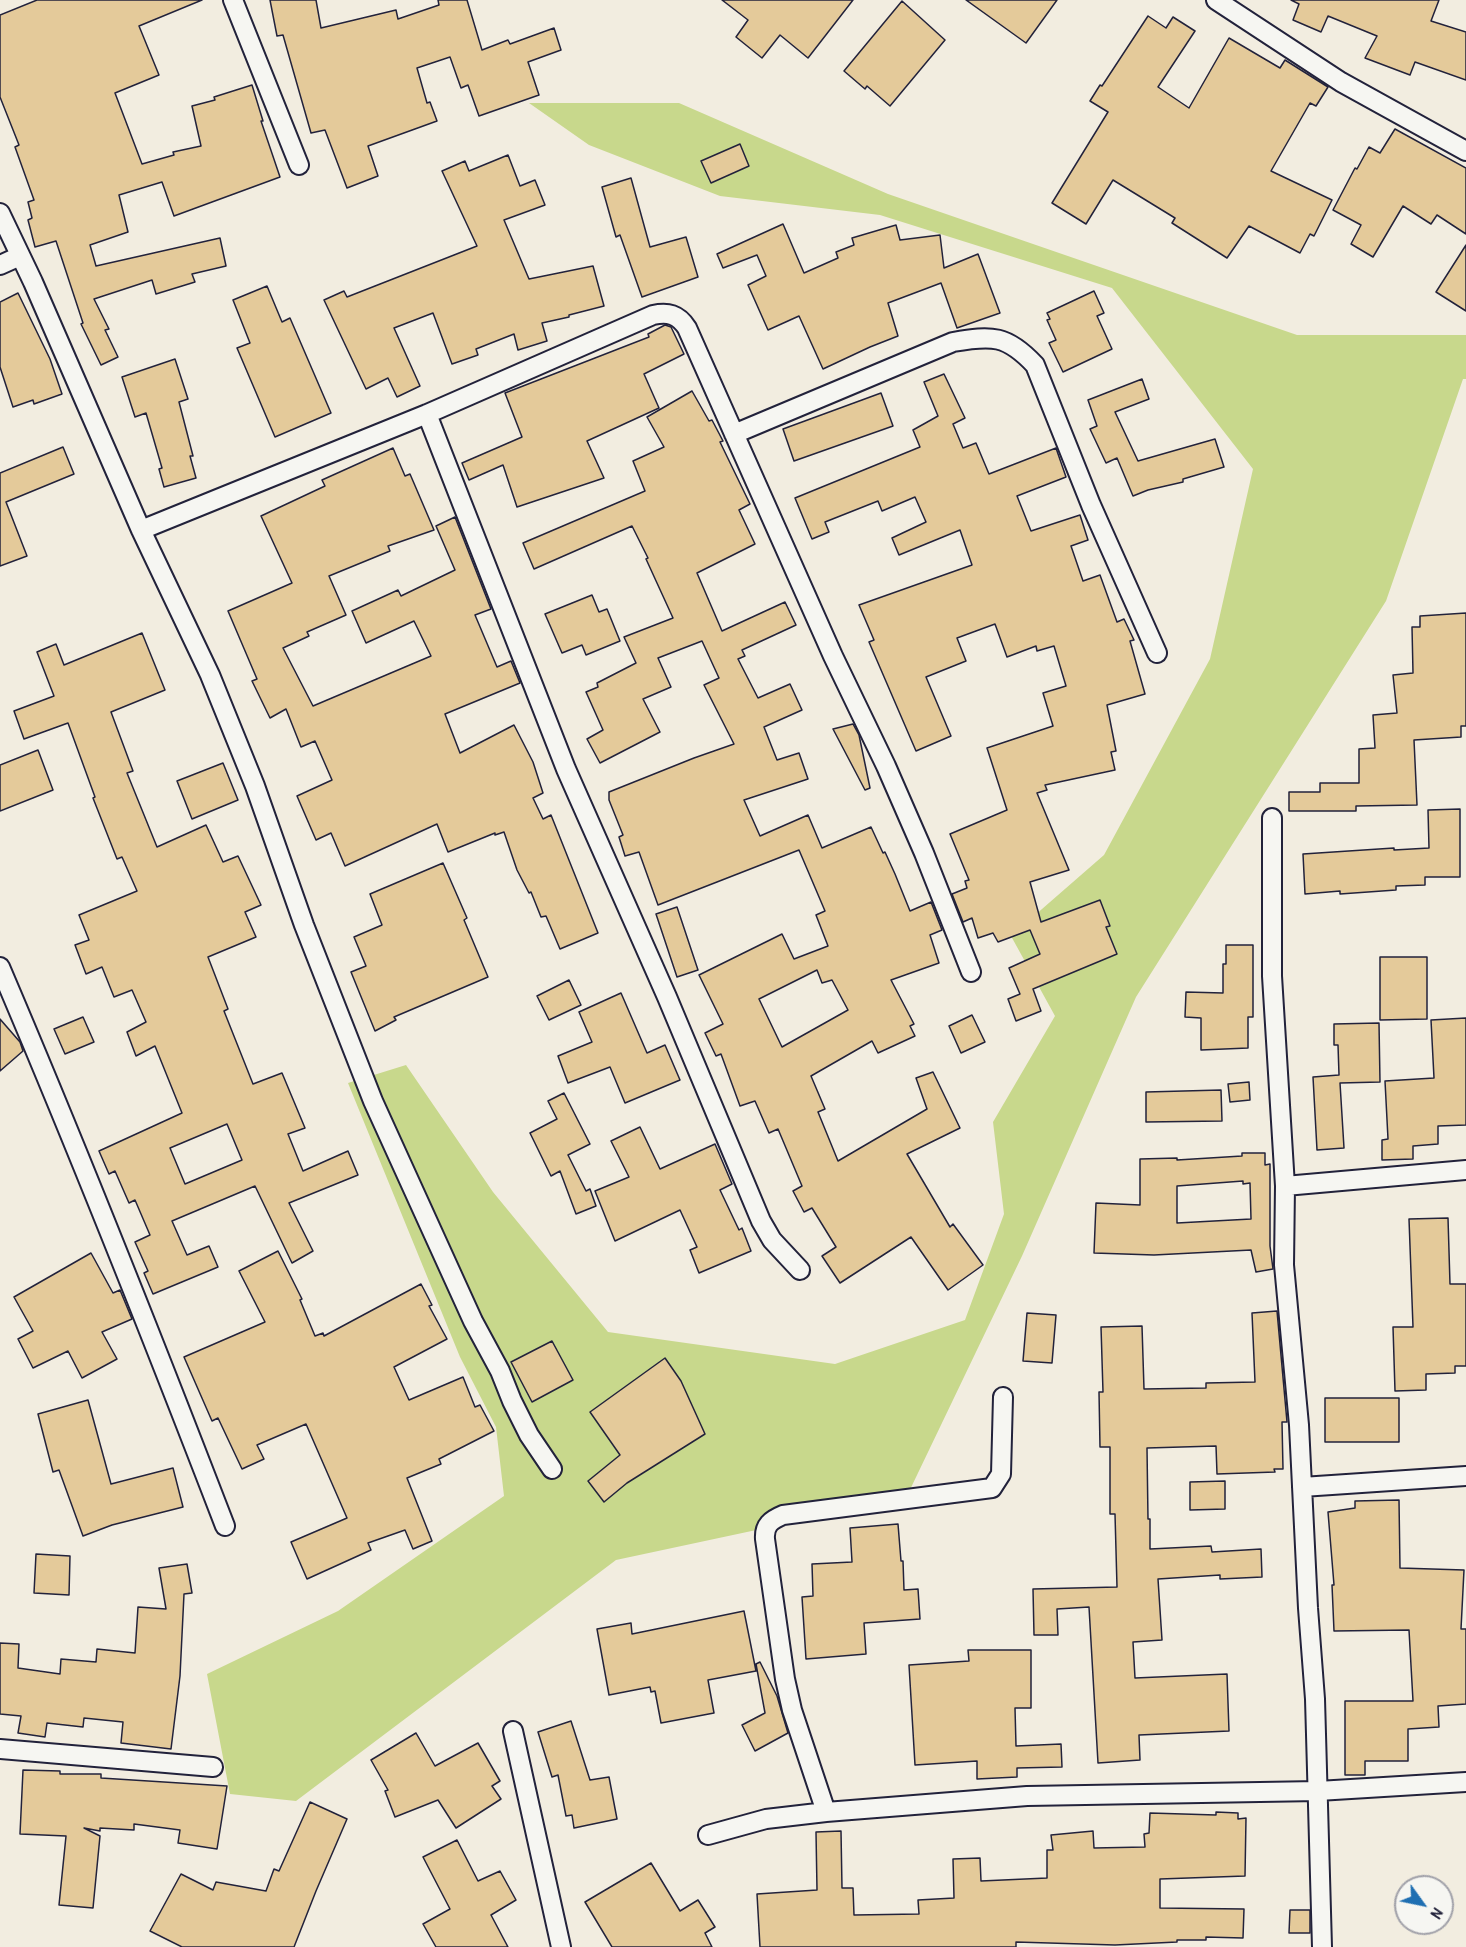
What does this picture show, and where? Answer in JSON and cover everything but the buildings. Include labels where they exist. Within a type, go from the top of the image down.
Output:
[{"type":"street","points":[[234,0],[299,165]]},
{"type":"street","points":[[1216,0],[1341,82],[1466,151]]},
{"type":"street","points":[[0,213],[33,282],[141,530],[210,675],[239,746],[304,925],[374,1101],[473,1321],[500,1371],[529,1435],[552,1469]]},
{"type":"street","points":[[0,266],[20,256]]},
{"type":"street","points":[[141,530],[427,414],[653,315],[666,313],[678,318],[687,328],[833,656],[886,766],[924,853],[971,972]]},
{"type":"street","points":[[734,435],[953,342],[984,336],[1005,341],[1019,349],[1035,365],[1091,505],[1157,653]]},
{"type":"street","points":[[427,414],[566,769],[668,997],[761,1221],[772,1240],[800,1270]]},
{"type":"street","points":[[1272,818],[1272,976],[1285,1186],[1284,1265],[1299,1425],[1315,1699],[1322,1947]]},
{"type":"street","points":[[0,967],[61,1109],[144,1314],[225,1527]]},
{"type":"street","points":[[1285,1186],[1466,1170]]},
{"type":"street","points":[[826,1812],[792,1710],[785,1679],[765,1539],[767,1526],[783,1515],[992,1488],[1001,1473],[1003,1397]]},
{"type":"street","points":[[1302,1487],[1466,1476]]},
{"type":"street","points":[[513,1731],[561,1947]]},
{"type":"street","points":[[0,1749],[213,1767]]},
{"type":"street","points":[[708,1835],[766,1819],[1027,1796],[1318,1791],[1466,1782]]},
{"type":"green space","points":[[529,103],[679,103],[888,194],[1297,335],[1466,335],[1466,379],[1463,379],[1386,601],[1136,997],[1022,1256],[906,1498],[616,1560],[296,1801],[230,1794],[207,1674],[338,1611],[504,1496],[496,1427],[460,1357],[348,1083],[406,1065],[493,1192],[608,1332],[835,1364],[965,1320],[1004,1214],[993,1122],[1055,1016],[1011,936],[1104,855],[1210,659],[1253,469],[1112,288],[880,215],[720,196],[589,145]]}]
